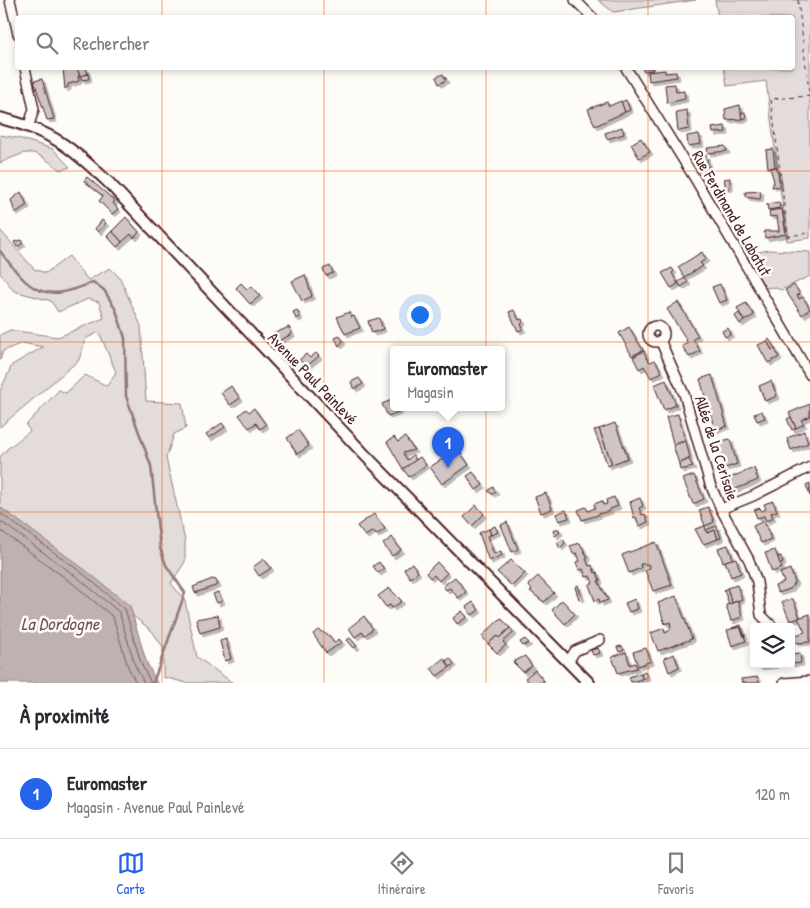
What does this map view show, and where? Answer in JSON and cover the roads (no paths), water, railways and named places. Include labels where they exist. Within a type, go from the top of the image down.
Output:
[{"type":"main road","name":"Avenue Paul Painlevé","points":[[0,118],[29,125],[49,134],[71,149],[109,183],[363,453],[589,683]]},
{"type":"street","points":[[10,0],[15,21]]},
{"type":"street","points":[[575,0],[590,15]]},
{"type":"street","points":[[25,70],[34,110],[29,125]]},
{"type":"street","name":"Rue Ferdinand de Labatut","points":[[627,70],[694,177],[810,375]]},
{"type":"street","name":"Allée de la Cerisaie","points":[[660,340],[684,394],[708,477],[721,509],[749,560],[757,582],[762,623]]},
{"type":"street","points":[[721,509],[753,496],[810,467]]},
{"type":"street","points":[[568,662],[575,650],[600,640]]},
{"type":"street","points":[[784,683],[810,681]]},
{"type":"water","name":"La Dordogne","points":[[0,507],[84,569],[130,606],[146,661],[157,683],[0,683]]},
{"type":"waterway","points":[[0,251],[20,276],[39,290],[49,293],[61,292],[76,289],[93,282],[104,290],[116,310],[125,338],[126,396],[151,466],[160,548],[166,565],[185,593],[153,683]]},
{"type":"place","name":"Euromaster","points":[[448,468]]}]
